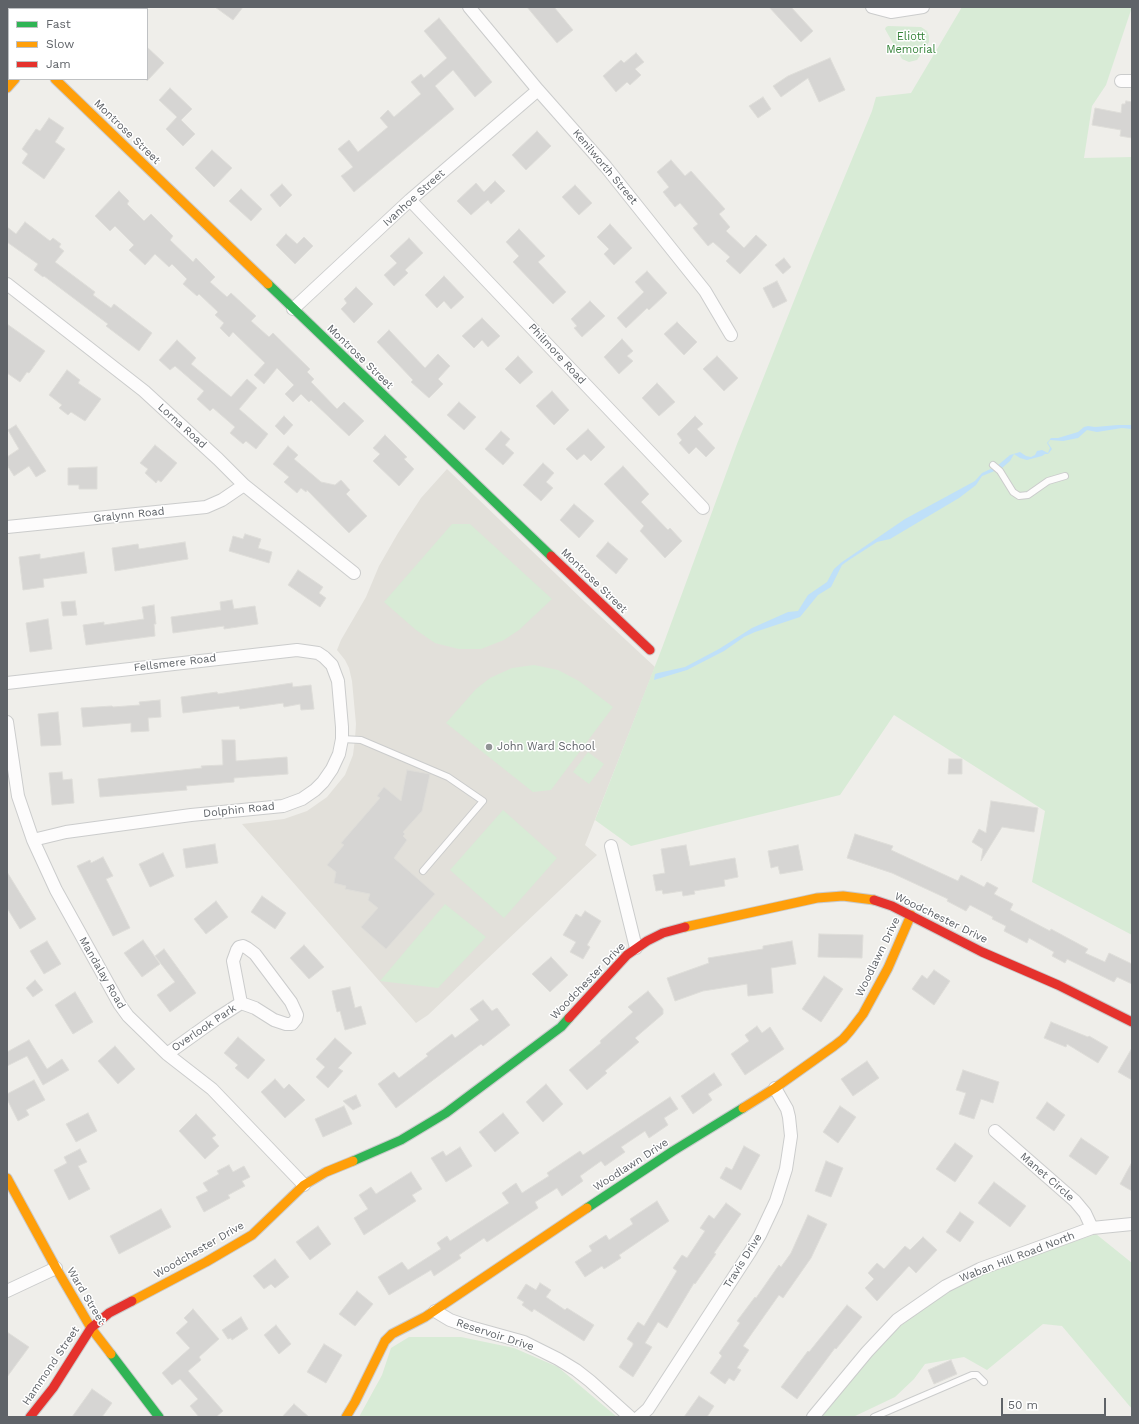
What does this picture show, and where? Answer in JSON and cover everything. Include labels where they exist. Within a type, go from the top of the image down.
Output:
[{"type":"street","name":"Kenilworth Street","points":[[469,7],[538,90],[606,167],[705,291],[731,334]]},
{"type":"street","points":[[872,7],[891,12],[923,7]]},
{"type":"street","points":[[7,88],[14,80]]},
{"type":"street","name":"Montrose Street","points":[[56,80],[650,650]]},
{"type":"street","name":"Ivanhoe Street","points":[[293,309],[410,200],[538,90]]},
{"type":"street","name":"Philmore Road","points":[[410,200],[703,508]]},
{"type":"street","name":"Lorna Road","points":[[7,284],[144,391],[244,485],[354,572]]},
{"type":"street","name":"Gralynn Road","points":[[7,527],[206,507],[222,500],[244,485]]},
{"type":"street","name":"Fellsmere Road","points":[[7,683],[287,650],[305,650],[318,654],[328,661],[335,670]]},
{"type":"street","name":"Dolphin Road","points":[[33,840],[71,831],[287,804],[305,797],[323,782],[336,762],[342,739],[340,692],[335,670]]},
{"type":"street","name":"Mandalay Road","points":[[7,722],[18,796],[33,840],[59,896],[120,1005],[128,1016],[167,1054],[212,1089],[304,1185]]},
{"type":"street","points":[[611,846],[636,948]]},
{"type":"street","name":"Woodchester Drive","points":[[91,1328],[109,1313],[206,1262],[252,1235],[304,1185],[330,1170],[400,1140],[446,1113],[561,1027],[583,1005],[617,965],[636,948],[663,933],[816,898],[842,896],[869,899],[892,906],[982,952],[1058,985],[1132,1022]]},
{"type":"street","name":"Woodlawn Drive","points":[[346,1417],[387,1339],[399,1329],[435,1311],[660,1160],[775,1088],[834,1046],[850,1031],[862,1014],[888,968],[911,915]]},
{"type":"street","name":"Overlook Park","points":[[242,946],[255,954],[291,1002],[297,1015],[296,1019],[292,1024],[286,1024],[274,1020],[255,1008],[241,1003],[233,961],[237,950],[242,946]]},
{"type":"street","name":"Overlook Park","points":[[167,1054],[241,1003]]},
{"type":"street","name":"Travis Drive","points":[[639,1417],[648,1409],[750,1252],[776,1201],[786,1169],[791,1136],[790,1117],[775,1088]]},
{"type":"street","name":"Manet Circle","points":[[995,1131],[1075,1201],[1086,1213],[1092,1228]]},
{"type":"street","name":"Ward Street","points":[[7,1178],[56,1268],[91,1328],[159,1417]]},
{"type":"street","name":"Waban Hill Road North","points":[[813,1417],[897,1320],[932,1295],[957,1280],[980,1269],[1092,1228],[1132,1224]]},
{"type":"street","points":[[7,1292],[56,1268]]},
{"type":"street","name":"Reservoir Drive","points":[[435,1311],[450,1320],[524,1342],[553,1356],[576,1370],[630,1417]]},
{"type":"street","name":"Hammond Street","points":[[30,1417],[53,1388],[91,1328]]},
{"type":"lane","points":[[993,465],[1000,471],[1013,492],[1019,496],[1028,495],[1048,481],[1065,476]]},
{"type":"lane","points":[[342,739],[361,740],[448,777],[483,801],[423,871]]},
{"type":"lane","points":[[874,1417],[972,1376],[977,1375],[984,1382]]},
{"type":"shaded area","name":"John Ward School","points":[[447,469],[655,667],[585,845],[597,855],[428,1015],[416,1023],[242,824],[284,819],[307,811],[327,797],[345,775],[353,755],[356,724],[352,681],[349,668],[337,650],[341,640],[366,597],[379,566],[398,533],[421,498]]},
{"type":"green space","points":[[962,7],[1132,7],[1106,85],[1092,106],[1084,158],[1132,157],[1132,935],[1032,882],[1045,811],[894,715],[840,795],[631,846],[595,820],[662,648],[737,444],[813,253],[872,111],[876,97],[911,93]]},
{"type":"green space","name":"Eliott Memorial","points":[[888,26],[921,27],[927,31],[929,42],[917,60],[909,62],[902,59],[885,29]]},
{"type":"green space","points":[[452,524],[470,524],[552,599],[519,630],[504,640],[481,649],[459,649],[435,643],[416,630],[384,602]]},
{"type":"green space","points":[[534,665],[558,670],[579,681],[613,707],[551,790],[533,792],[446,723],[476,689],[490,678],[512,668]]},
{"type":"green space","points":[[588,752],[604,764],[589,784],[573,772]]},
{"type":"green space","points":[[503,810],[557,858],[504,918],[450,870]]},
{"type":"green space","points":[[445,904],[486,937],[438,988],[380,981]]},
{"type":"green space","points":[[1096,1234],[1132,1263],[1132,1409],[1062,1326],[1043,1324],[987,1370],[964,1357],[925,1364],[914,1379],[895,1397],[853,1417],[821,1417],[889,1335],[939,1296],[968,1278]]},
{"type":"green space","points":[[409,1337],[461,1337],[514,1348],[558,1367],[617,1417],[359,1417],[382,1375],[391,1348]]},
{"type":"water","points":[[1132,425],[1132,429],[1122,428],[1097,432],[1087,430],[1078,438],[1063,441],[1050,440],[1048,443],[1052,449],[1048,454],[1027,460],[1014,454],[1010,461],[1002,468],[982,476],[976,485],[959,498],[890,539],[877,542],[842,565],[831,587],[818,595],[800,617],[755,632],[744,637],[724,651],[687,670],[654,680],[655,674],[685,667],[719,649],[752,628],[788,612],[798,611],[808,595],[827,582],[834,569],[842,562],[905,519],[975,481],[982,473],[997,466],[1010,455],[1020,452],[1031,457],[1035,455],[1037,451],[1042,450],[1048,453],[1050,448],[1047,443],[1051,438],[1058,438],[1078,432],[1084,427],[1088,426],[1095,427]]},
{"type":"building","points":[[215,7],[243,7],[233,20]]},
{"type":"building","points":[[527,7],[554,7],[573,30],[557,43]]},
{"type":"building","points":[[769,7],[791,7],[813,31],[801,42]]},
{"type":"building","points":[[439,18],[492,82],[475,97],[453,70],[435,86],[454,109],[354,192],[341,176],[353,167],[338,149],[349,140],[358,152],[388,127],[380,118],[388,110],[394,117],[421,94],[411,82],[421,74],[424,78],[447,58],[424,31]]},
{"type":"building","points":[[148,48],[164,63],[148,80]]},
{"type":"building","points":[[636,53],[644,62],[635,69],[641,75],[630,85],[627,82],[616,92],[603,76],[621,60],[624,63]]},
{"type":"building","points":[[830,58],[845,90],[819,102],[808,78],[781,97],[773,86],[788,76]]},
{"type":"building","points":[[170,88],[192,109],[181,120],[195,134],[183,146],[166,129],[177,117],[159,100]]},
{"type":"building","points":[[763,97],[771,109],[758,118],[749,106]]},
{"type":"building","points":[[1126,101],[1132,102],[1132,138],[1120,136],[1121,130],[1092,125],[1095,108],[1121,113],[1122,104],[1125,104]]},
{"type":"building","points":[[49,118],[64,128],[55,142],[65,149],[44,179],[22,163],[28,154],[22,149],[36,129],[40,131]]},
{"type":"building","points":[[537,131],[551,146],[526,170],[512,155]]},
{"type":"building","points":[[212,150],[232,168],[214,187],[195,168]]},
{"type":"building","points":[[671,160],[685,176],[691,171],[725,209],[719,214],[730,227],[726,231],[744,248],[756,235],[767,245],[740,274],[726,261],[730,257],[713,242],[708,246],[693,228],[698,224],[680,203],[675,207],[663,192],[669,187],[657,172]]},
{"type":"building","points":[[495,181],[505,191],[491,204],[488,200],[471,215],[457,201],[476,183],[484,192]]},
{"type":"building","points":[[282,184],[292,195],[280,207],[270,195]]},
{"type":"building","points":[[575,185],[592,203],[579,215],[562,197]]},
{"type":"building","points":[[241,189],[262,209],[251,221],[229,201]]},
{"type":"building","points":[[119,191],[129,201],[127,204],[144,221],[151,214],[173,236],[170,240],[193,262],[196,258],[215,277],[210,282],[227,297],[231,293],[256,316],[251,321],[269,337],[273,333],[310,369],[307,372],[314,379],[311,382],[337,409],[344,402],[364,421],[349,436],[311,400],[309,402],[301,394],[293,402],[285,394],[294,385],[277,368],[264,384],[254,375],[265,363],[233,332],[229,337],[220,328],[224,323],[215,315],[218,312],[199,294],[197,296],[183,284],[187,279],[172,264],[169,267],[155,254],[145,265],[129,250],[134,245],[115,226],[110,231],[95,216]]},
{"type":"building","points":[[25,222],[50,241],[53,238],[61,244],[59,247],[64,251],[55,262],[95,292],[93,295],[111,308],[114,304],[152,333],[139,351],[106,326],[108,324],[34,270],[38,264],[7,242],[7,227],[16,234]]},
{"type":"building","points":[[610,224],[632,248],[614,265],[604,254],[609,249],[597,237]]},
{"type":"building","points":[[519,229],[545,256],[538,262],[566,292],[553,304],[513,262],[519,256],[506,242]]},
{"type":"building","points":[[286,234],[297,244],[304,237],[313,246],[295,264],[276,245]]},
{"type":"building","points":[[409,238],[423,253],[405,270],[408,273],[394,286],[384,275],[397,263],[390,256]]},
{"type":"building","points":[[784,258],[791,267],[783,274],[775,265]]},
{"type":"building","points":[[647,271],[667,293],[649,310],[647,308],[626,328],[617,318],[644,292],[635,282]]},
{"type":"building","points":[[444,276],[464,297],[451,309],[444,301],[437,308],[425,295]]},
{"type":"building","points":[[777,281],[787,301],[773,308],[763,288]]},
{"type":"building","points":[[356,287],[373,304],[354,323],[341,309],[347,303],[344,299]]},
{"type":"building","points":[[590,301],[605,316],[582,337],[574,328],[577,326],[571,319]]},
{"type":"building","points":[[482,318],[500,336],[488,347],[482,340],[474,348],[462,336]]},
{"type":"building","points":[[677,322],[697,342],[684,355],[664,334]]},
{"type":"building","points":[[7,324],[45,351],[29,373],[27,372],[20,382],[7,373]]},
{"type":"building","points":[[389,330],[425,368],[438,354],[450,366],[438,379],[443,384],[429,398],[411,382],[413,380],[377,342]]},
{"type":"building","points":[[622,339],[633,351],[627,356],[633,361],[619,374],[604,357]]},
{"type":"building","points":[[177,340],[196,358],[191,364],[231,397],[247,379],[257,388],[239,409],[268,434],[256,449],[246,441],[243,444],[230,433],[235,427],[213,408],[210,411],[197,399],[204,391],[175,366],[170,370],[159,360]]},
{"type":"building","points":[[518,356],[533,372],[520,384],[505,369]]},
{"type":"building","points":[[717,356],[738,378],[724,391],[703,369]]},
{"type":"building","points":[[67,370],[80,380],[78,383],[101,399],[85,421],[71,412],[68,415],[59,408],[62,405],[49,395]]},
{"type":"building","points":[[657,383],[675,402],[659,416],[642,398]]},
{"type":"building","points":[[552,391],[569,410],[554,425],[536,406]]},
{"type":"building","points":[[459,402],[476,417],[464,430],[447,415]]},
{"type":"building","points":[[284,416],[293,425],[284,435],[275,426]]},
{"type":"building","points":[[695,416],[703,424],[697,429],[715,448],[706,457],[696,447],[689,454],[679,443],[682,440],[677,434]]},
{"type":"building","points":[[16,425],[46,471],[36,477],[29,466],[14,476],[7,465],[7,457],[19,449],[8,430]]},
{"type":"building","points":[[588,429],[605,447],[591,461],[584,454],[577,460],[566,449]]},
{"type":"building","points":[[501,431],[510,439],[505,445],[514,453],[503,465],[485,449]]},
{"type":"building","points":[[385,435],[407,457],[404,459],[414,469],[399,486],[373,461],[380,454],[373,448]]},
{"type":"building","points":[[155,445],[177,463],[161,482],[158,480],[156,483],[145,473],[148,469],[140,463]]},
{"type":"building","points":[[288,446],[298,455],[294,459],[321,482],[335,485],[341,480],[350,490],[346,494],[367,516],[349,533],[307,490],[306,492],[301,488],[297,493],[284,482],[289,477],[273,464]]},
{"type":"building","points":[[543,463],[554,473],[546,482],[553,488],[541,501],[523,485]]},
{"type":"building","points":[[623,466],[649,494],[641,502],[668,530],[670,528],[682,541],[665,558],[640,531],[644,526],[604,484]]},
{"type":"building","points":[[97,467],[97,489],[79,489],[79,485],[68,485],[68,468]]},
{"type":"building","points":[[574,504],[594,521],[579,538],[560,520]]},
{"type":"building","points":[[245,534],[261,539],[258,548],[272,552],[269,563],[229,551],[233,536],[243,539]]},
{"type":"building","points":[[185,542],[188,559],[115,571],[112,548],[138,544],[139,549]]},
{"type":"building","points":[[608,542],[628,559],[616,574],[596,556]]},
{"type":"building","points":[[84,552],[87,573],[43,579],[44,587],[23,590],[19,557],[40,554],[40,559]]},
{"type":"building","points":[[298,570],[323,587],[319,593],[326,598],[320,607],[288,585]]},
{"type":"building","points":[[232,600],[234,609],[255,606],[258,624],[224,629],[224,626],[173,633],[171,617],[221,610],[220,602]]},
{"type":"building","points":[[75,601],[77,615],[63,616],[61,602]]},
{"type":"building","points":[[154,605],[156,624],[154,624],[155,636],[86,645],[83,625],[104,622],[104,625],[144,619],[142,607]]},
{"type":"building","points":[[48,619],[52,649],[30,652],[26,623]]},
{"type":"building","points":[[292,683],[293,687],[311,685],[314,709],[301,710],[300,704],[284,707],[283,703],[240,709],[239,706],[183,713],[181,697],[217,692],[218,694]]},
{"type":"building","points":[[160,700],[161,717],[148,718],[149,731],[131,732],[131,723],[83,727],[81,708],[140,705],[139,702]]},
{"type":"building","points":[[58,712],[61,745],[41,746],[38,714]]},
{"type":"building","points":[[222,740],[235,740],[236,761],[287,757],[288,774],[234,778],[234,782],[186,786],[187,790],[100,797],[98,779],[202,768],[201,766],[223,765]]},
{"type":"building","points":[[949,759],[962,759],[962,774],[948,774]]},
{"type":"building","points":[[407,770],[430,774],[422,811],[403,832],[405,834],[403,836],[407,840],[394,858],[435,894],[386,949],[361,927],[378,908],[368,900],[370,894],[345,889],[346,886],[334,883],[336,872],[327,865],[344,845],[341,843],[380,798],[377,796],[384,787],[401,801]]},
{"type":"building","points":[[62,772],[63,780],[72,779],[74,803],[52,805],[49,773]]},
{"type":"building","points":[[991,801],[1038,808],[1034,832],[1002,827],[981,861],[983,849],[972,842],[979,829],[986,833]]},
{"type":"building","points":[[855,834],[893,846],[891,850],[958,881],[961,875],[984,887],[987,882],[998,888],[994,894],[1013,904],[1010,910],[1050,931],[1051,929],[1088,949],[1085,953],[1105,962],[1109,953],[1132,964],[1132,984],[1117,977],[1114,982],[1067,959],[1065,963],[1052,956],[1054,952],[1029,938],[1027,943],[1004,931],[1006,926],[992,919],[993,917],[970,905],[966,911],[947,901],[948,899],[892,873],[847,858]]},
{"type":"building","points":[[215,844],[218,863],[186,868],[183,849]]},
{"type":"building","points":[[686,845],[690,866],[735,858],[738,877],[724,880],[725,886],[694,891],[695,894],[683,896],[682,891],[663,894],[662,890],[656,891],[653,875],[665,873],[661,849]]},
{"type":"building","points":[[798,845],[803,870],[780,874],[778,866],[771,868],[768,851]]},
{"type":"building","points":[[163,853],[174,876],[150,887],[139,864]]},
{"type":"building","points":[[103,857],[113,876],[106,879],[130,928],[113,936],[77,866],[90,860],[91,863]]},
{"type":"building","points":[[7,872],[36,919],[20,929],[7,908]]},
{"type":"building","points":[[262,896],[286,913],[275,929],[251,912]]},
{"type":"building","points":[[216,901],[228,917],[206,934],[194,919]]},
{"type":"building","points":[[585,911],[601,921],[587,945],[590,947],[583,959],[570,952],[576,942],[563,935],[576,914],[581,917]]},
{"type":"building","points":[[819,934],[863,935],[862,958],[818,957]]},
{"type":"building","points":[[143,940],[160,964],[142,977],[124,953]]},
{"type":"building","points":[[47,941],[61,964],[44,974],[30,951]]},
{"type":"building","points":[[792,941],[796,964],[771,968],[773,993],[748,996],[747,984],[703,991],[675,1001],[667,978],[709,963],[708,958],[763,949],[763,946]]},
{"type":"building","points":[[304,945],[324,967],[309,979],[290,958]]},
{"type":"building","points":[[164,949],[196,993],[170,1012],[157,995],[175,982],[155,956]]},
{"type":"building","points":[[551,957],[568,975],[550,992],[532,974]]},
{"type":"building","points":[[934,970],[950,981],[934,1005],[912,989],[922,975],[927,979]]},
{"type":"building","points":[[824,976],[843,989],[821,1022],[802,1009]]},
{"type":"building","points":[[35,980],[43,990],[33,997],[26,988]]},
{"type":"building","points":[[350,987],[355,1008],[361,1006],[366,1024],[345,1030],[340,1011],[337,1012],[332,991]]},
{"type":"building","points":[[648,991],[663,1009],[663,1014],[635,1038],[639,1042],[605,1071],[607,1073],[587,1090],[569,1070],[601,1043],[600,1041],[633,1012],[628,1007]]},
{"type":"building","points":[[75,992],[93,1022],[73,1034],[55,1005]]},
{"type":"building","points":[[483,1000],[492,1011],[497,1008],[510,1025],[483,1046],[481,1044],[396,1108],[378,1084],[394,1072],[399,1078],[428,1056],[426,1054],[452,1034],[455,1038],[479,1020],[470,1009]]},
{"type":"building","points":[[1051,1022],[1088,1037],[1089,1036],[1108,1047],[1098,1063],[1067,1044],[1066,1047],[1044,1038]]},
{"type":"building","points":[[757,1026],[762,1033],[770,1027],[784,1049],[745,1075],[731,1054],[749,1041],[745,1035]]},
{"type":"building","points":[[238,1037],[265,1060],[248,1079],[235,1068],[238,1065],[224,1053]]},
{"type":"building","points":[[335,1038],[352,1053],[338,1068],[343,1071],[328,1088],[316,1077],[325,1067],[316,1059]]},
{"type":"building","points":[[29,1040],[47,1069],[62,1059],[69,1070],[43,1085],[27,1056],[7,1066],[7,1052]]},
{"type":"building","points":[[115,1046],[135,1069],[118,1084],[98,1061]]},
{"type":"building","points":[[1132,1048],[1132,1080],[1118,1072]]},
{"type":"building","points":[[867,1061],[879,1078],[853,1096],[841,1079]]},
{"type":"building","points":[[963,1070],[999,1082],[993,1103],[981,1099],[974,1119],[959,1114],[966,1093],[956,1090]]},
{"type":"building","points":[[714,1073],[722,1085],[708,1094],[712,1100],[693,1114],[681,1096]]},
{"type":"building","points":[[275,1079],[284,1089],[289,1084],[305,1100],[285,1118],[261,1092]]},
{"type":"building","points":[[34,1080],[45,1100],[26,1110],[29,1115],[18,1121],[7,1099],[7,1094]]},
{"type":"building","points":[[546,1084],[563,1104],[543,1122],[526,1102]]},
{"type":"building","points":[[356,1095],[361,1106],[353,1110],[343,1101]]},
{"type":"building","points":[[670,1097],[678,1109],[664,1118],[668,1125],[649,1138],[645,1131],[621,1147],[625,1152],[605,1166],[601,1161],[580,1176],[583,1181],[562,1196],[557,1188],[535,1202],[538,1208],[487,1242],[484,1238],[459,1255],[461,1258],[434,1276],[431,1270],[389,1295],[378,1277],[402,1262],[408,1270],[441,1249],[437,1243],[447,1236],[450,1241],[509,1203],[502,1193],[516,1183],[522,1193],[549,1176],[547,1173],[580,1151],[583,1155]]},
{"type":"building","points":[[1047,1102],[1065,1115],[1054,1131],[1036,1118]]},
{"type":"building","points":[[344,1106],[352,1124],[323,1137],[315,1119]]},
{"type":"building","points":[[840,1106],[856,1117],[838,1143],[823,1132]]},
{"type":"building","points":[[88,1113],[97,1131],[76,1142],[66,1124]]},
{"type":"building","points":[[503,1113],[519,1133],[495,1152],[479,1132]]},
{"type":"building","points":[[196,1114],[216,1135],[212,1138],[219,1146],[205,1159],[179,1131]]},
{"type":"building","points":[[1081,1138],[1109,1157],[1096,1175],[1069,1156]]},
{"type":"building","points":[[955,1143],[973,1156],[955,1182],[936,1169]]},
{"type":"building","points":[[744,1146],[760,1155],[741,1190],[720,1178],[726,1167],[732,1170]]},
{"type":"building","points":[[460,1147],[472,1166],[446,1182],[431,1158],[443,1151],[446,1156]]},
{"type":"building","points":[[80,1149],[87,1162],[78,1166],[90,1189],[69,1200],[54,1170],[67,1163],[64,1157]]},
{"type":"building","points":[[826,1161],[843,1168],[831,1197],[815,1191]]},
{"type":"building","points":[[1132,1162],[1132,1191],[1120,1184]]},
{"type":"building","points":[[229,1165],[233,1172],[244,1166],[250,1177],[242,1181],[245,1186],[228,1195],[230,1198],[204,1212],[196,1197],[208,1191],[203,1183],[219,1174],[217,1171]]},
{"type":"building","points":[[411,1172],[422,1189],[412,1195],[416,1201],[364,1235],[354,1218],[368,1209],[359,1195],[371,1187],[376,1194]]},
{"type":"building","points":[[994,1182],[1026,1206],[1010,1227],[978,1203]]},
{"type":"building","points":[[657,1201],[669,1221],[619,1255],[621,1258],[604,1269],[602,1266],[585,1277],[575,1262],[592,1251],[589,1246],[606,1235],[609,1240],[633,1224],[630,1219]]},
{"type":"building","points":[[726,1203],[741,1214],[714,1253],[716,1254],[695,1284],[694,1283],[667,1328],[658,1322],[645,1343],[652,1347],[633,1377],[619,1367],[633,1345],[633,1343],[627,1339],[638,1322],[644,1326],[677,1271],[673,1268],[682,1255],[687,1258],[705,1231],[700,1228],[709,1215],[714,1219]]},
{"type":"building","points":[[161,1209],[171,1227],[119,1254],[110,1236]]},
{"type":"building","points":[[960,1212],[974,1222],[960,1242],[946,1232]]},
{"type":"building","points":[[808,1215],[827,1224],[811,1258],[783,1298],[779,1295],[743,1346],[749,1350],[737,1368],[741,1370],[734,1381],[729,1378],[725,1384],[710,1373],[722,1356],[719,1353],[740,1323],[737,1321],[755,1297],[756,1298],[779,1265],[781,1267],[791,1253]]},
{"type":"building","points":[[318,1226],[331,1244],[310,1260],[296,1242]]},
{"type":"building","points":[[923,1237],[937,1250],[916,1273],[909,1266],[877,1301],[865,1288],[874,1279],[868,1273],[877,1263],[884,1269],[905,1246],[910,1250]]},
{"type":"building","points":[[275,1259],[289,1277],[275,1288],[271,1284],[264,1289],[253,1276]]},
{"type":"building","points":[[540,1283],[551,1290],[546,1297],[565,1310],[567,1308],[594,1325],[584,1341],[534,1309],[532,1312],[522,1305],[524,1302],[517,1298],[526,1284],[536,1290]]},
{"type":"building","points":[[357,1291],[373,1304],[355,1326],[339,1314]]},
{"type":"building","points":[[847,1305],[862,1317],[836,1349],[835,1348],[797,1399],[781,1387],[808,1351],[809,1352]]},
{"type":"building","points":[[193,1309],[219,1339],[199,1357],[201,1360],[188,1371],[223,1411],[216,1417],[199,1417],[190,1406],[198,1399],[180,1379],[172,1385],[162,1373],[190,1348],[176,1333],[188,1322],[184,1318]]},
{"type":"building","points":[[241,1317],[248,1329],[232,1340],[231,1338],[228,1339],[222,1330]]},
{"type":"building","points":[[276,1325],[291,1344],[279,1354],[264,1335]]},
{"type":"building","points":[[7,1332],[29,1347],[7,1377]]},
{"type":"building","points":[[324,1344],[342,1355],[326,1383],[307,1372]]},
{"type":"building","points":[[951,1360],[957,1374],[934,1384],[928,1370]]},
{"type":"building","points":[[92,1389],[112,1403],[102,1417],[72,1417]]},
{"type":"building","points":[[699,1396],[714,1406],[707,1417],[684,1417]]},
{"type":"building","points":[[294,1404],[309,1417],[282,1417]]},
{"type":"traffic: fast","points":[[268,284],[551,556]]},
{"type":"traffic: fast","points":[[353,1161],[401,1140],[446,1113],[561,1027],[569,1018]]},
{"type":"traffic: fast","points":[[587,1208],[673,1151],[743,1108]]},
{"type":"traffic: fast","points":[[111,1354],[159,1417]]},
{"type":"traffic: slow","points":[[7,88],[14,80]]},
{"type":"traffic: slow","points":[[56,80],[268,284]]},
{"type":"traffic: slow","points":[[685,927],[817,898],[843,896],[874,900]]},
{"type":"traffic: slow","points":[[743,1108],[775,1088],[834,1046],[850,1031],[863,1014],[888,968],[911,915]]},
{"type":"traffic: slow","points":[[132,1301],[206,1262],[252,1235],[304,1185],[326,1172],[353,1161]]},
{"type":"traffic: slow","points":[[7,1178],[56,1268],[91,1328],[111,1354]]},
{"type":"traffic: slow","points":[[346,1417],[385,1341],[392,1334],[425,1317],[587,1208]]},
{"type":"traffic: jam","points":[[551,556],[650,650]]},
{"type":"traffic: jam","points":[[874,900],[892,906],[982,952],[1058,985],[1132,1022]]},
{"type":"traffic: jam","points":[[569,1018],[627,955],[647,941],[663,933],[685,927]]},
{"type":"traffic: jam","points":[[30,1417],[53,1388],[91,1328],[109,1313],[132,1301]]},
{"type":"place","name":"John Ward School","points":[[489,747]]}]
